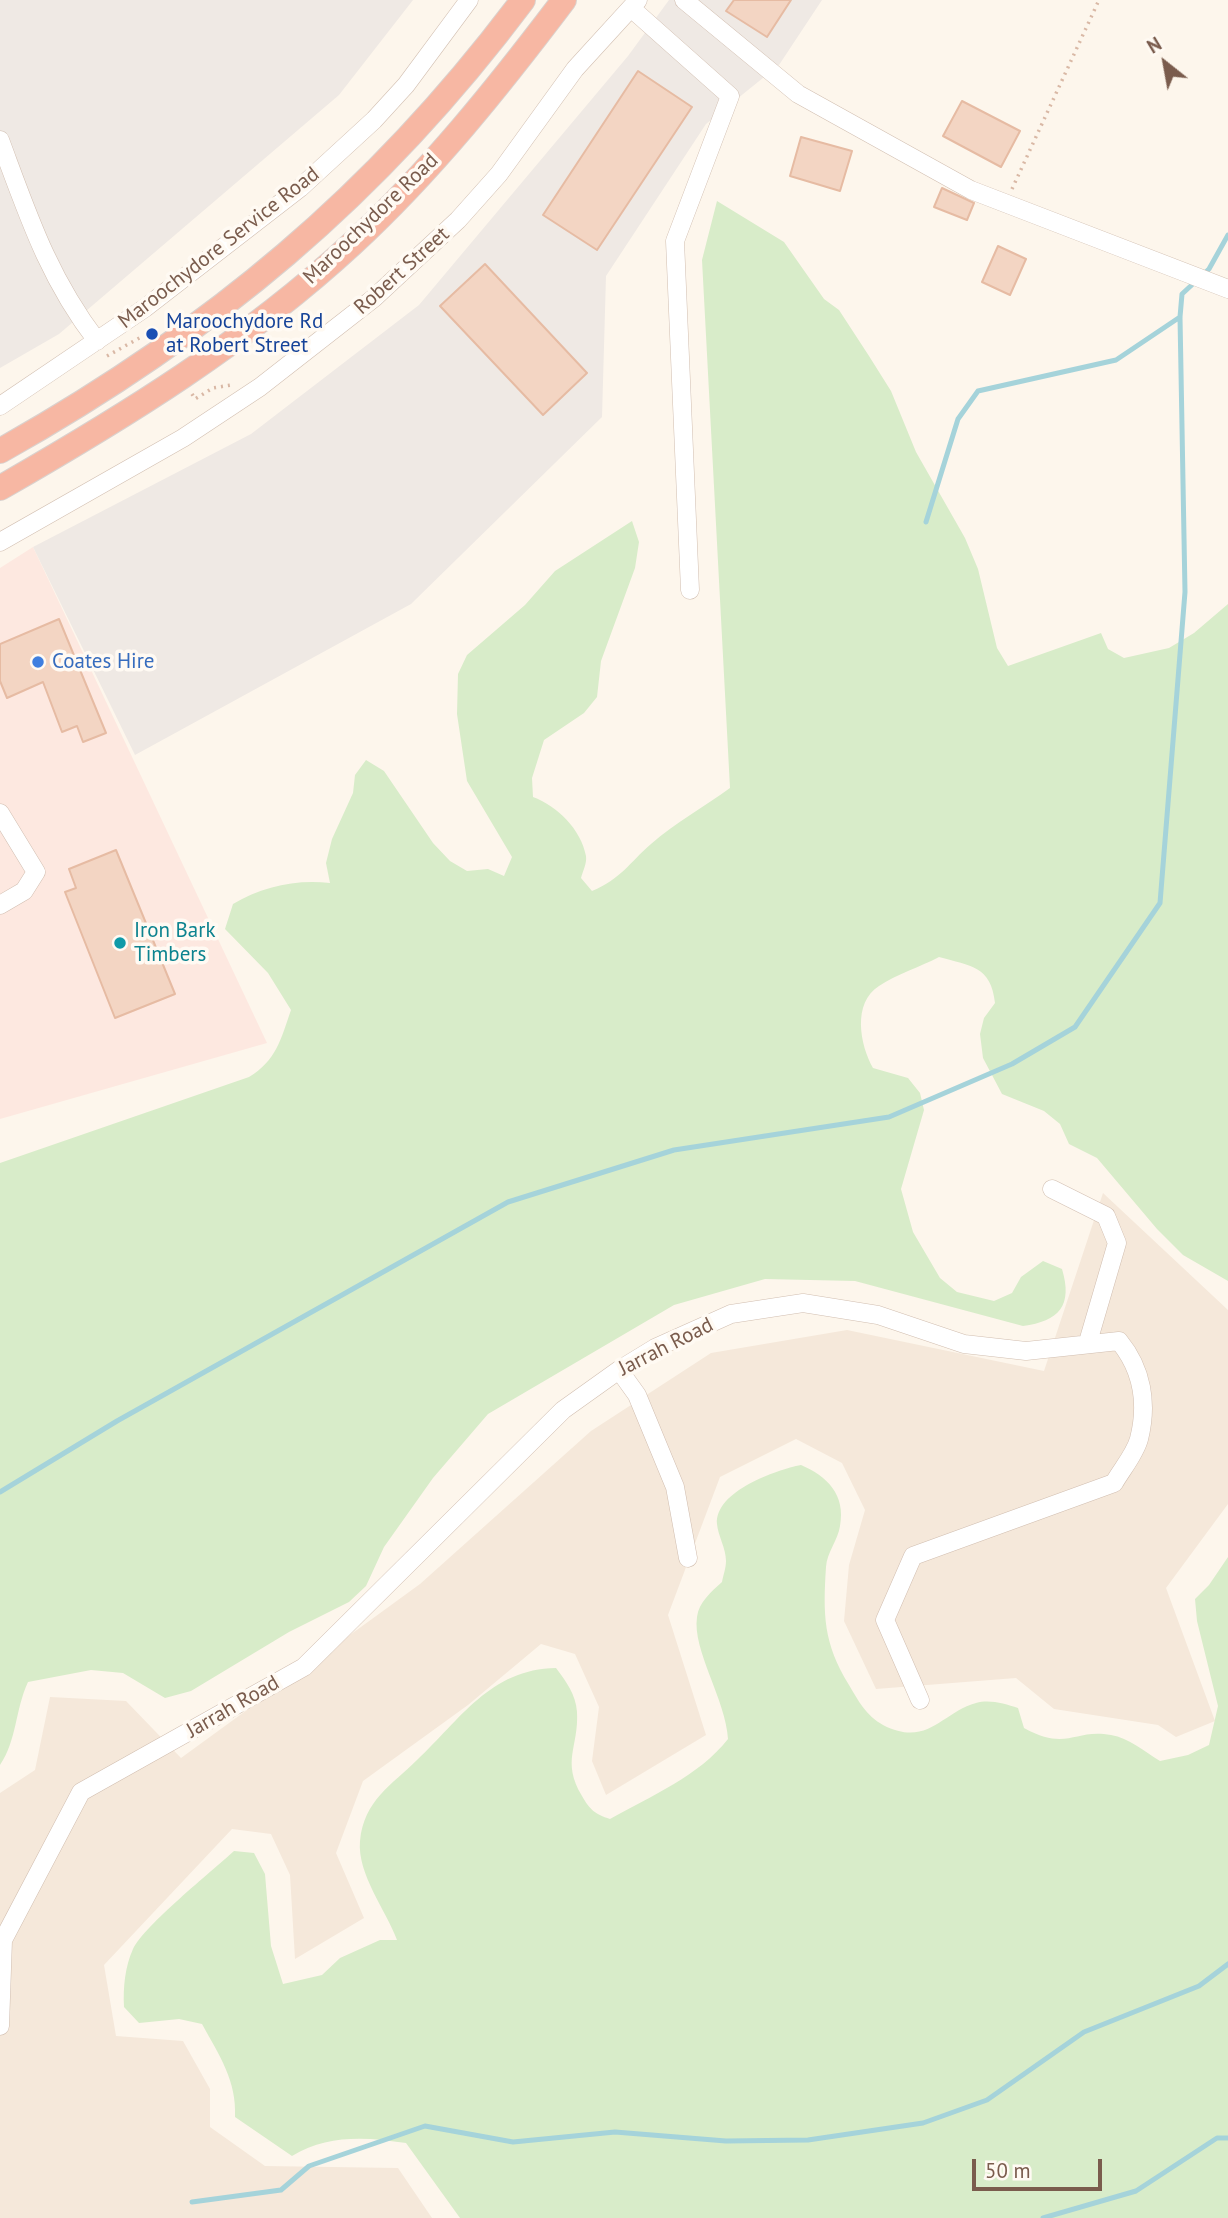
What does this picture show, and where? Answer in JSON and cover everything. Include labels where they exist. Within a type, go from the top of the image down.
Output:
[{"type":"highway","name":"Maroochydore Road","points":[[0,451],[103,392],[162,353],[246,290],[315,232],[374,175],[437,107],[523,0]]},
{"type":"highway","name":"Maroochydore Road","points":[[0,488],[181,379],[300,288],[387,209],[475,113],[564,0]]},
{"type":"street","name":"Maroochydore Service Road","points":[[0,406],[97,341],[224,249],[336,157],[406,85],[469,0]]},
{"type":"street","points":[[684,0],[798,94],[971,190],[1228,289]]},
{"type":"street","points":[[635,4],[730,96],[675,241],[690,590]]},
{"type":"street","name":"Robert Street","points":[[0,542],[126,473],[260,387],[374,298],[458,220],[514,154],[575,69],[635,4]]},
{"type":"street","points":[[0,140],[44,257],[72,309],[97,341]]},
{"type":"street","points":[[0,813],[36,872],[24,891],[0,905]]},
{"type":"street","points":[[1052,1189],[1106,1216],[1117,1243],[1088,1342]]},
{"type":"street","name":"Jarrah Road","points":[[0,2026],[3,1940],[81,1792],[304,1667],[563,1410],[655,1348],[731,1314],[803,1303],[878,1315],[964,1344],[1026,1351],[1088,1342],[1119,1341],[1133,1357],[1142,1384],[1139,1440],[1115,1482],[913,1556],[885,1620],[920,1700]]},
{"type":"street","points":[[619,1370],[637,1395],[675,1487],[688,1558]]},
{"type":"path","points":[[1005,203],[1100,0]]},
{"type":"path","points":[[102,360],[148,332],[162,353]]},
{"type":"path","points":[[181,379],[195,399],[207,390],[232,384],[251,375],[260,387]]},
{"type":"shaded area","points":[[0,0],[413,0],[339,95],[59,334],[0,368]]},
{"type":"shaded area","points":[[669,0],[822,0],[779,65],[706,124],[606,276],[602,417],[411,604],[135,755],[33,547],[251,434],[419,305],[628,56]]},
{"type":"shaded area","points":[[33,547],[267,1043],[0,1119],[0,568]]},
{"type":"shaded area","points":[[1103,1193],[1228,1310],[1228,1504],[1166,1588],[1215,1721],[1176,1737],[1158,1725],[1054,1709],[1016,1678],[876,1689],[844,1621],[849,1565],[865,1510],[842,1463],[796,1439],[720,1477],[668,1615],[706,1735],[606,1795],[592,1761],[599,1707],[575,1654],[541,1644],[468,1705],[363,1781],[336,1853],[364,1918],[295,1959],[290,1875],[271,1834],[232,1829],[104,1965],[116,2036],[183,2041],[210,2089],[210,2127],[265,2166],[398,2168],[432,2218],[0,2218],[0,1793],[35,1770],[50,1697],[126,1701],[181,1758],[420,1584],[591,1431],[711,1353],[847,1330],[1044,1371]]},
{"type":"green space","points":[[717,201],[784,242],[824,299],[839,310],[891,391],[916,452],[965,538],[978,569],[997,648],[1008,666],[1101,633],[1108,649],[1124,658],[1169,648],[1194,633],[1228,604],[1228,1281],[1183,1255],[1157,1229],[1097,1158],[1069,1144],[1060,1124],[1044,1111],[1002,1094],[983,1058],[980,1034],[984,1018],[995,1003],[989,981],[970,966],[939,957],[879,986],[870,993],[862,1013],[862,1036],[873,1068],[908,1078],[920,1093],[924,1110],[901,1189],[913,1232],[940,1278],[957,1292],[994,1301],[1012,1293],[1021,1277],[1043,1261],[1062,1269],[1066,1293],[1060,1310],[1054,1316],[1023,1326],[855,1281],[765,1279],[674,1305],[488,1414],[433,1478],[384,1547],[366,1586],[349,1602],[289,1632],[191,1691],[165,1698],[123,1673],[91,1670],[28,1682],[10,1745],[0,1765],[0,1163],[249,1077],[266,1064],[276,1048],[291,1010],[268,973],[225,929],[233,904],[255,893],[279,886],[304,882],[330,883],[326,863],[332,839],[353,793],[355,775],[366,760],[384,771],[433,843],[450,861],[467,871],[488,869],[504,876],[512,857],[467,781],[457,714],[458,674],[467,655],[525,605],[555,571],[632,521],[639,542],[635,568],[601,661],[597,697],[584,713],[544,740],[532,778],[533,797],[551,806],[567,820],[579,837],[586,859],[581,878],[592,891],[618,876],[660,836],[730,788],[702,260]]},
{"type":"green space","points":[[801,1465],[826,1481],[840,1505],[840,1526],[827,1562],[825,1584],[825,1614],[834,1655],[840,1670],[867,1712],[883,1725],[899,1731],[923,1731],[964,1707],[992,1702],[1018,1708],[1024,1728],[1039,1735],[1061,1739],[1088,1734],[1111,1735],[1130,1742],[1160,1761],[1188,1755],[1209,1745],[1218,1706],[1197,1621],[1195,1599],[1209,1585],[1228,1557],[1228,2218],[460,2218],[406,2143],[348,2139],[320,2144],[292,2156],[235,2117],[230,2080],[202,2024],[179,2019],[139,2023],[124,2007],[126,1970],[133,1949],[140,1939],[164,1913],[234,1851],[254,1853],[265,1874],[271,1946],[283,1984],[322,1975],[340,1958],[380,1940],[397,1940],[363,1866],[360,1841],[367,1815],[381,1795],[462,1714],[494,1687],[512,1677],[556,1668],[567,1683],[577,1712],[572,1754],[573,1773],[585,1801],[600,1815],[610,1819],[674,1784],[703,1764],[728,1739],[722,1708],[704,1660],[697,1630],[700,1607],[722,1582],[726,1566],[725,1551],[717,1524],[719,1512],[736,1492],[749,1484]]},
{"type":"building","points":[[734,0],[791,0],[767,37],[726,11]]},
{"type":"building","points":[[638,71],[692,107],[597,250],[543,215]]},
{"type":"building","points":[[962,101],[1020,131],[1001,167],[943,136]]},
{"type":"building","points":[[801,137],[852,151],[840,191],[790,176]]},
{"type":"building","points":[[942,188],[974,203],[967,220],[934,207]]},
{"type":"building","points":[[998,246],[1026,259],[1010,295],[982,282]]},
{"type":"building","points":[[485,264],[587,373],[543,415],[440,306]]},
{"type":"building","name":"Coates Hire","points":[[59,619],[106,733],[83,742],[77,726],[62,732],[43,682],[7,698],[0,681],[0,644]]},
{"type":"building","name":"Iron Bark Timbers","points":[[116,850],[175,994],[115,1018],[65,892],[76,888],[69,869]]},
{"type":"waterway","points":[[0,1492],[117,1421],[508,1202],[674,1150],[889,1117],[1012,1064],[1075,1027],[1160,903],[1185,592],[1180,317],[1182,294],[1209,269],[1228,235]]},
{"type":"waterway","points":[[926,522],[958,419],[978,391],[1116,360],[1180,317]]},
{"type":"waterway","points":[[192,2202],[281,2190],[309,2166],[425,2126],[513,2142],[615,2132],[726,2141],[808,2140],[923,2123],[987,2100],[1084,2032],[1199,1986],[1228,1964]]},
{"type":"waterway","points":[[1043,2218],[1136,2191],[1217,2138],[1228,2138]]},
{"type":"place","name":"Maroochydore Rd at Robert Street","points":[[152,334]]},
{"type":"place","name":"Coates Hire","points":[[38,662]]},
{"type":"place","name":"Iron Bark Timbers","points":[[120,943]]}]
